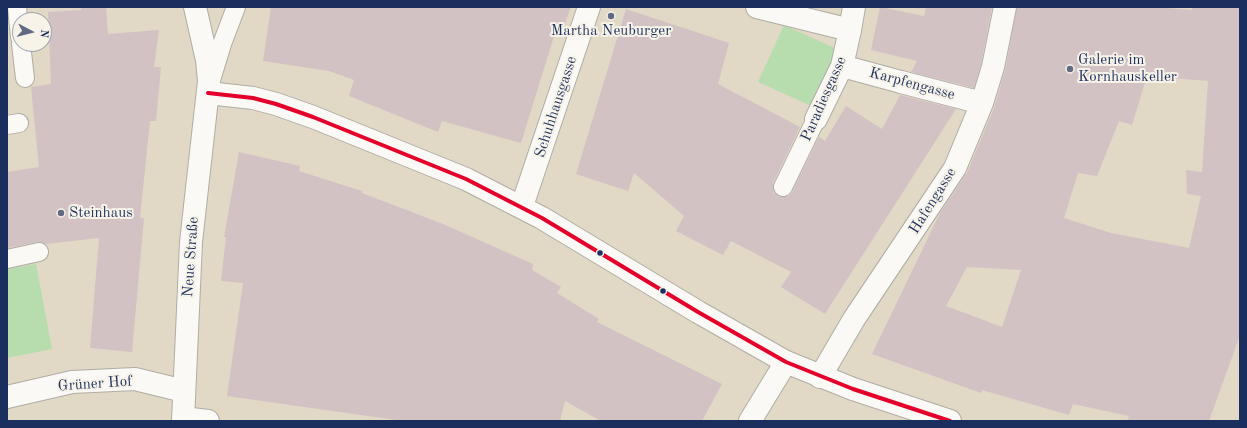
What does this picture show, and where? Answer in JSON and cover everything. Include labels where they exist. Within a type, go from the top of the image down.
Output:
[{"type":"street","name":"Neue Straße","points":[[183,419],[191,242],[208,93],[207,60],[195,7]]},
{"type":"street","name":"Schuhhausgasse","points":[[522,206],[589,7]]},
{"type":"street","points":[[757,7],[850,30]]},
{"type":"street","name":"Paradiesgasse","points":[[816,119],[842,66],[854,7]]},
{"type":"street","name":"Hafengasse","points":[[820,377],[854,319],[955,168],[982,103],[993,67],[1005,7]]},
{"type":"street","name":"Karpfengasse","points":[[842,66],[982,103]]},
{"type":"street","points":[[208,93],[253,98],[313,117],[466,179],[522,206],[698,312],[786,362],[820,377],[950,421]]},
{"type":"street","points":[[750,421],[786,362]]},
{"type":"street","name":"Grüner Hof","points":[[7,397],[72,382],[135,380],[184,391]]},
{"type":"street","points":[[183,419],[208,421]]},
{"type":"lane","name":"Neue Straße","points":[[208,93],[222,44],[236,7]]},
{"type":"lane","points":[[22,52],[25,78]]},
{"type":"lane","name":"Paradiesgasse","points":[[783,187],[816,119]]},
{"type":"lane","points":[[7,259],[39,252]]},
{"type":"green space","points":[[784,25],[839,50],[814,107],[758,82]]},
{"type":"green space","points":[[36,264],[52,349],[7,358],[7,269]]},
{"type":"building","points":[[81,7],[106,7],[108,34],[159,30],[154,67],[161,67],[156,121],[150,121],[140,218],[144,218],[132,352],[90,348],[99,238],[46,244],[37,242],[7,248],[7,172],[39,167],[31,87],[51,84],[50,52],[52,52],[52,12],[48,12],[81,10]]},
{"type":"building","points":[[271,7],[571,7],[561,35],[555,33],[521,143],[442,121],[438,132],[349,96],[354,80],[329,71],[263,61]]},
{"type":"building","points":[[880,7],[924,16],[926,7],[992,7],[981,64],[974,88],[911,72],[917,61],[871,50]]},
{"type":"building","points":[[1017,7],[1151,7],[1192,10],[1192,7],[1240,8],[1240,335],[1209,421],[1127,421],[1129,416],[1073,404],[1069,415],[982,390],[981,393],[872,354],[940,213],[967,173],[994,108],[1005,71]],"holes":[[[1147,76],[1208,81],[1202,172],[1186,170],[1187,194],[1201,196],[1189,248],[1111,233],[1064,218],[1078,173],[1097,176],[1119,121],[1132,125]],[[967,267],[1021,270],[1002,327],[946,306]]]},
{"type":"building","points":[[626,9],[729,43],[718,84],[800,127],[773,183],[774,193],[779,197],[789,196],[792,192],[819,137],[825,141],[846,106],[882,129],[900,95],[956,109],[825,314],[781,287],[791,272],[731,241],[723,255],[676,231],[684,216],[634,173],[628,191],[576,174]]},
{"type":"building","points":[[239,152],[300,166],[299,171],[362,191],[362,193],[443,224],[533,264],[532,270],[561,287],[557,293],[599,319],[597,322],[722,384],[702,421],[601,421],[565,401],[560,421],[403,421],[227,396],[243,283],[221,281],[226,237],[224,237]]},
{"type":"transit line","points":[[208,93],[253,98],[276,104],[313,117],[466,179],[542,218],[698,312],[786,362],[853,389],[950,421]]},
{"type":"place","name":"Martha Neuburger","points":[[611,16]]},
{"type":"place","name":"Galerie im Kornhauskeller","points":[[1070,69]]},
{"type":"place","name":"Steinhaus","points":[[61,213]]}]
